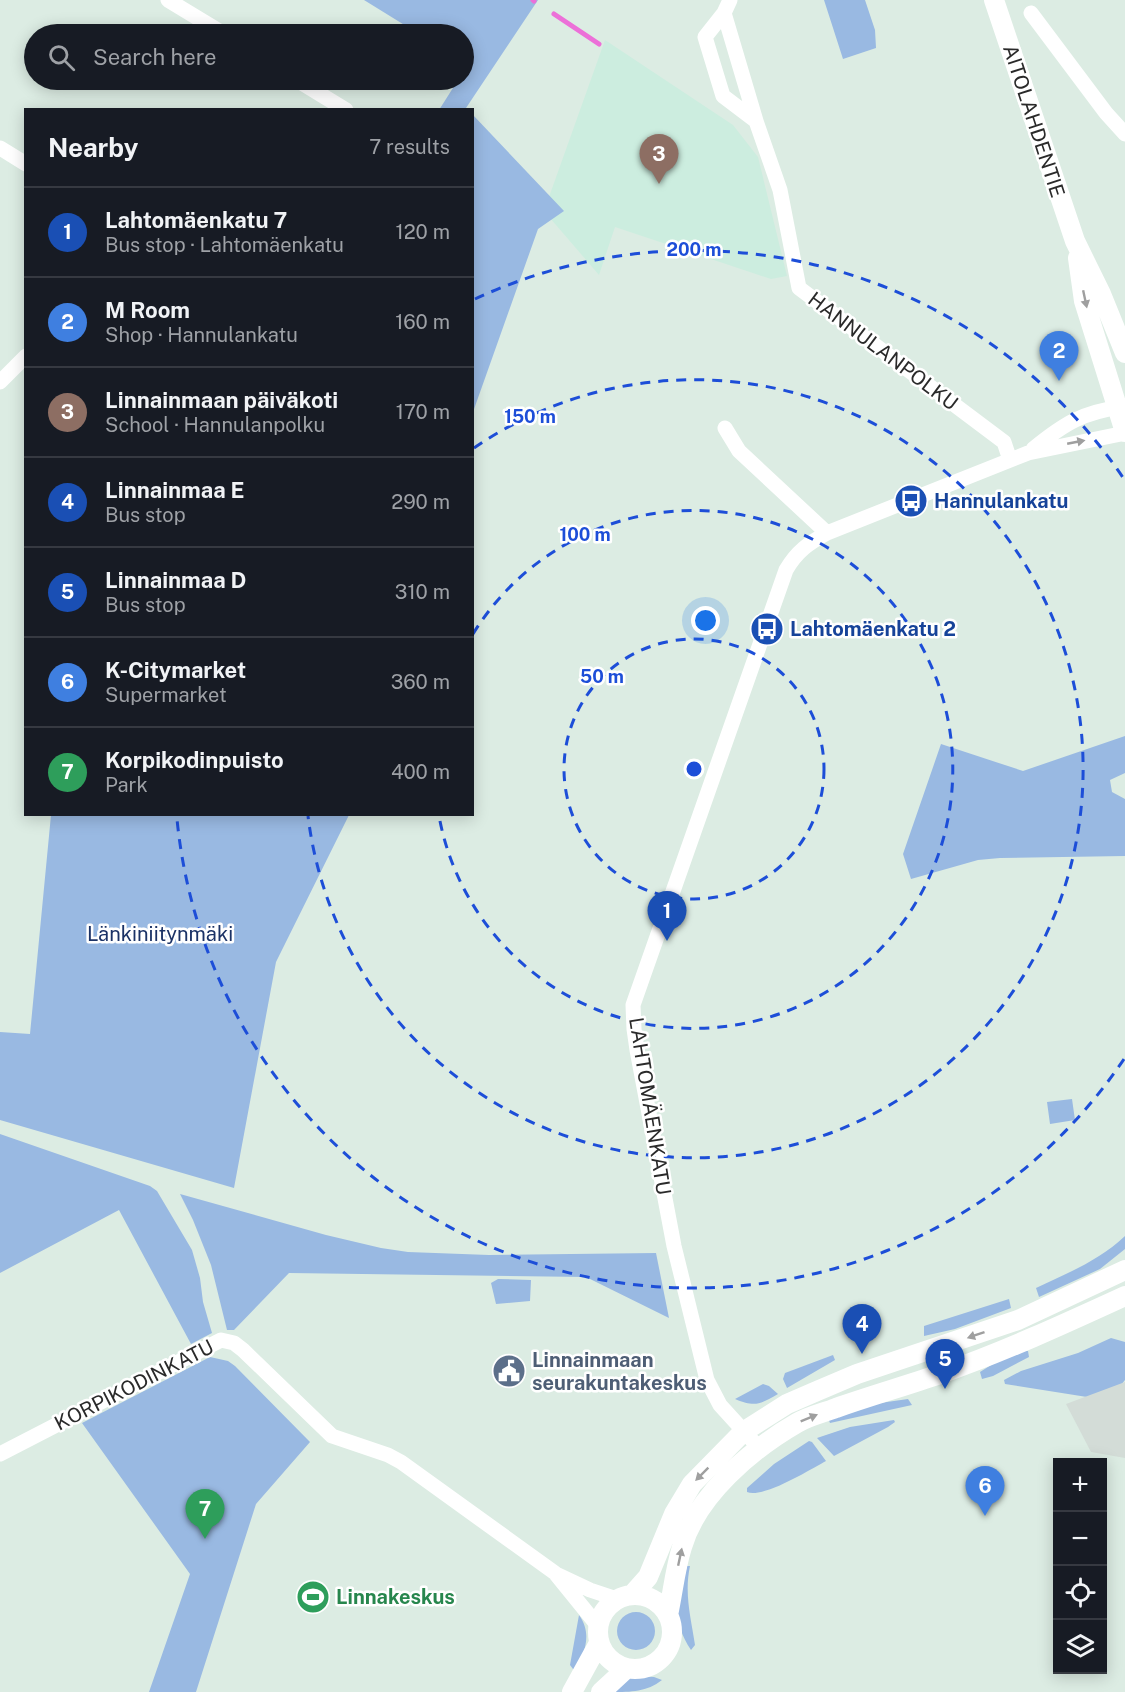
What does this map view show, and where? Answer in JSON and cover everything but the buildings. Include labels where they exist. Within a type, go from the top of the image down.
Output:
[{"type":"main road","name":"AITOLAHDENTIE","points":[[994,0],[1075,241],[1101,294],[1125,353]]},
{"type":"main road","name":"AITOLAHDENTIE","points":[[1075,241],[1084,301],[1121,407],[1125,432]]},
{"type":"main road","points":[[1031,1314],[1103,1273],[1125,1255]]},
{"type":"main road","points":[[572,1692],[598,1634],[601,1615],[608,1606],[625,1597],[648,1577],[674,1514],[692,1484],[743,1432],[787,1404],[850,1377],[1031,1314],[1125,1270]]},
{"type":"main road","points":[[668,1615],[682,1546],[698,1512],[717,1487],[745,1459],[798,1422],[942,1373],[1054,1329],[1125,1296]]},
{"type":"main road","points":[[1054,1329],[1107,1317],[1125,1310]]},
{"type":"main road","points":[[598,1634],[604,1654],[614,1663],[626,1669],[638,1670],[650,1666],[668,1651],[672,1631],[668,1615],[662,1606],[643,1595],[625,1597]]},
{"type":"main road","points":[[601,1692],[626,1669]]},
{"type":"street","points":[[168,0],[208,24]]},
{"type":"street","name":"HANNULANPOLKU","points":[[727,7],[705,38],[723,96],[756,121]]},
{"type":"street","name":"HANNULANPOLKU","points":[[727,7],[756,121],[780,190],[799,288],[1004,442],[1010,460]]},
{"type":"street","points":[[1031,12],[1125,134]]},
{"type":"street","points":[[313,90],[343,108]]},
{"type":"street","points":[[0,148],[24,163]]},
{"type":"street","points":[[0,382],[24,358]]},
{"type":"street","points":[[1028,453],[1058,428],[1089,413],[1121,407]]},
{"type":"street","points":[[725,428],[739,451],[827,533],[1028,453],[1125,432]]},
{"type":"street","name":"LAHTOMÄENKATU","points":[[760,1449],[720,1405],[707,1380],[674,1246],[637,1050],[633,1005],[786,570],[793,557],[804,546],[827,533]]},
{"type":"street","name":"KORPIKODINKATU","points":[[0,1454],[221,1340],[234,1343],[243,1350],[332,1436],[387,1455],[411,1467],[555,1573],[590,1590],[625,1597]]},
{"type":"street","name":"KORPIKODINKATU","points":[[555,1573],[598,1634]]},
{"type":"shaded area","points":[[605,40],[733,125],[758,157],[787,276],[771,279],[615,227],[599,275],[544,211]]},
{"type":"shaded area","points":[[1125,1382],[1125,1458],[1091,1452],[1066,1404]]},
{"type":"green space","points":[[364,0],[538,0],[466,108],[440,108],[452,90],[474,90],[474,24],[403,24]]},
{"type":"green space","points":[[824,0],[865,0],[875,30],[876,48],[843,59]]},
{"type":"green space","points":[[474,116],[564,211],[538,229],[474,409]]},
{"type":"green space","points":[[1125,736],[1125,773],[1110,780],[1112,792],[1125,799],[1125,856],[978,860],[911,879],[903,854],[941,744],[1023,771]]},
{"type":"green space","name":"Länkiniitynmäki","points":[[51,816],[349,816],[276,962],[234,1188],[0,1120],[0,1032],[30,1034]]},
{"type":"green space","points":[[1072,1099],[1075,1120],[1050,1124],[1047,1102]]},
{"type":"green space","points":[[0,1134],[150,1186],[157,1191],[192,1250],[212,1333],[191,1344],[119,1210],[0,1273]]},
{"type":"green space","points":[[180,1194],[326,1235],[408,1252],[489,1255],[656,1253],[669,1318],[586,1277],[289,1273],[234,1330],[227,1330],[211,1265]]},
{"type":"green space","points":[[1125,1236],[1125,1249],[1100,1269],[1039,1297],[1036,1288],[1094,1259]]},
{"type":"green space","points":[[498,1279],[531,1280],[530,1301],[496,1304],[491,1283]]},
{"type":"green space","points":[[1009,1299],[1011,1308],[955,1329],[924,1336],[924,1326]]},
{"type":"green space","points":[[1111,1338],[1125,1342],[1125,1380],[1121,1385],[1087,1397],[1005,1384],[1004,1380],[1021,1371],[1078,1353]]},
{"type":"green space","points":[[1028,1351],[1029,1357],[993,1376],[982,1379],[980,1372],[999,1360]]},
{"type":"green space","points":[[833,1355],[835,1360],[787,1388],[783,1379],[785,1373]]},
{"type":"green space","points":[[210,1357],[228,1361],[235,1366],[310,1442],[256,1504],[196,1692],[149,1692],[190,1574],[82,1423]]},
{"type":"green space","points":[[763,1384],[778,1394],[757,1404],[735,1399]]},
{"type":"green space","points":[[908,1399],[912,1405],[830,1423],[828,1418],[880,1403]]},
{"type":"green space","points":[[894,1420],[895,1422],[888,1427],[834,1456],[817,1438],[850,1427]]},
{"type":"green space","points":[[809,1441],[826,1461],[775,1487],[754,1493],[747,1492],[747,1488],[774,1464]]},
{"type":"green space","points":[[687,1566],[690,1566],[688,1596],[695,1645],[691,1650],[684,1639],[678,1618],[679,1599]]},
{"type":"green space","points":[[636,1612],[649,1618],[655,1631],[649,1644],[636,1650],[623,1644],[617,1631],[623,1618]]},
{"type":"green space","points":[[579,1615],[586,1630],[586,1644],[576,1673],[570,1665]]},
{"type":"green space","points":[[633,1676],[654,1677],[662,1680],[645,1689],[612,1692]]},
{"type":"waterway","points":[[554,14],[599,44]]},
{"type":"place","name":"Linnainmaan päiväkoti","points":[[659,184]]},
{"type":"place","name":"M Room","points":[[1059,381]]},
{"type":"place","name":"Hannulankatu","points":[[911,501]]},
{"type":"place","name":"Lahtomäenkatu 2","points":[[767,629]]},
{"type":"place","name":"Lahtomäenkatu 7","points":[[667,941]]},
{"type":"place","name":"Linnainmaa E","points":[[862,1354]]},
{"type":"place","name":"Linnainmaan seurakuntakeskus","points":[[509,1371]]},
{"type":"place","name":"Linnainmaa D","points":[[945,1389]]},
{"type":"place","name":"K-Citymarket","points":[[985,1516]]},
{"type":"place","name":"Korpikodinpuisto","points":[[205,1539]]},
{"type":"place","name":"Linnakeskus","points":[[313,1597]]}]
